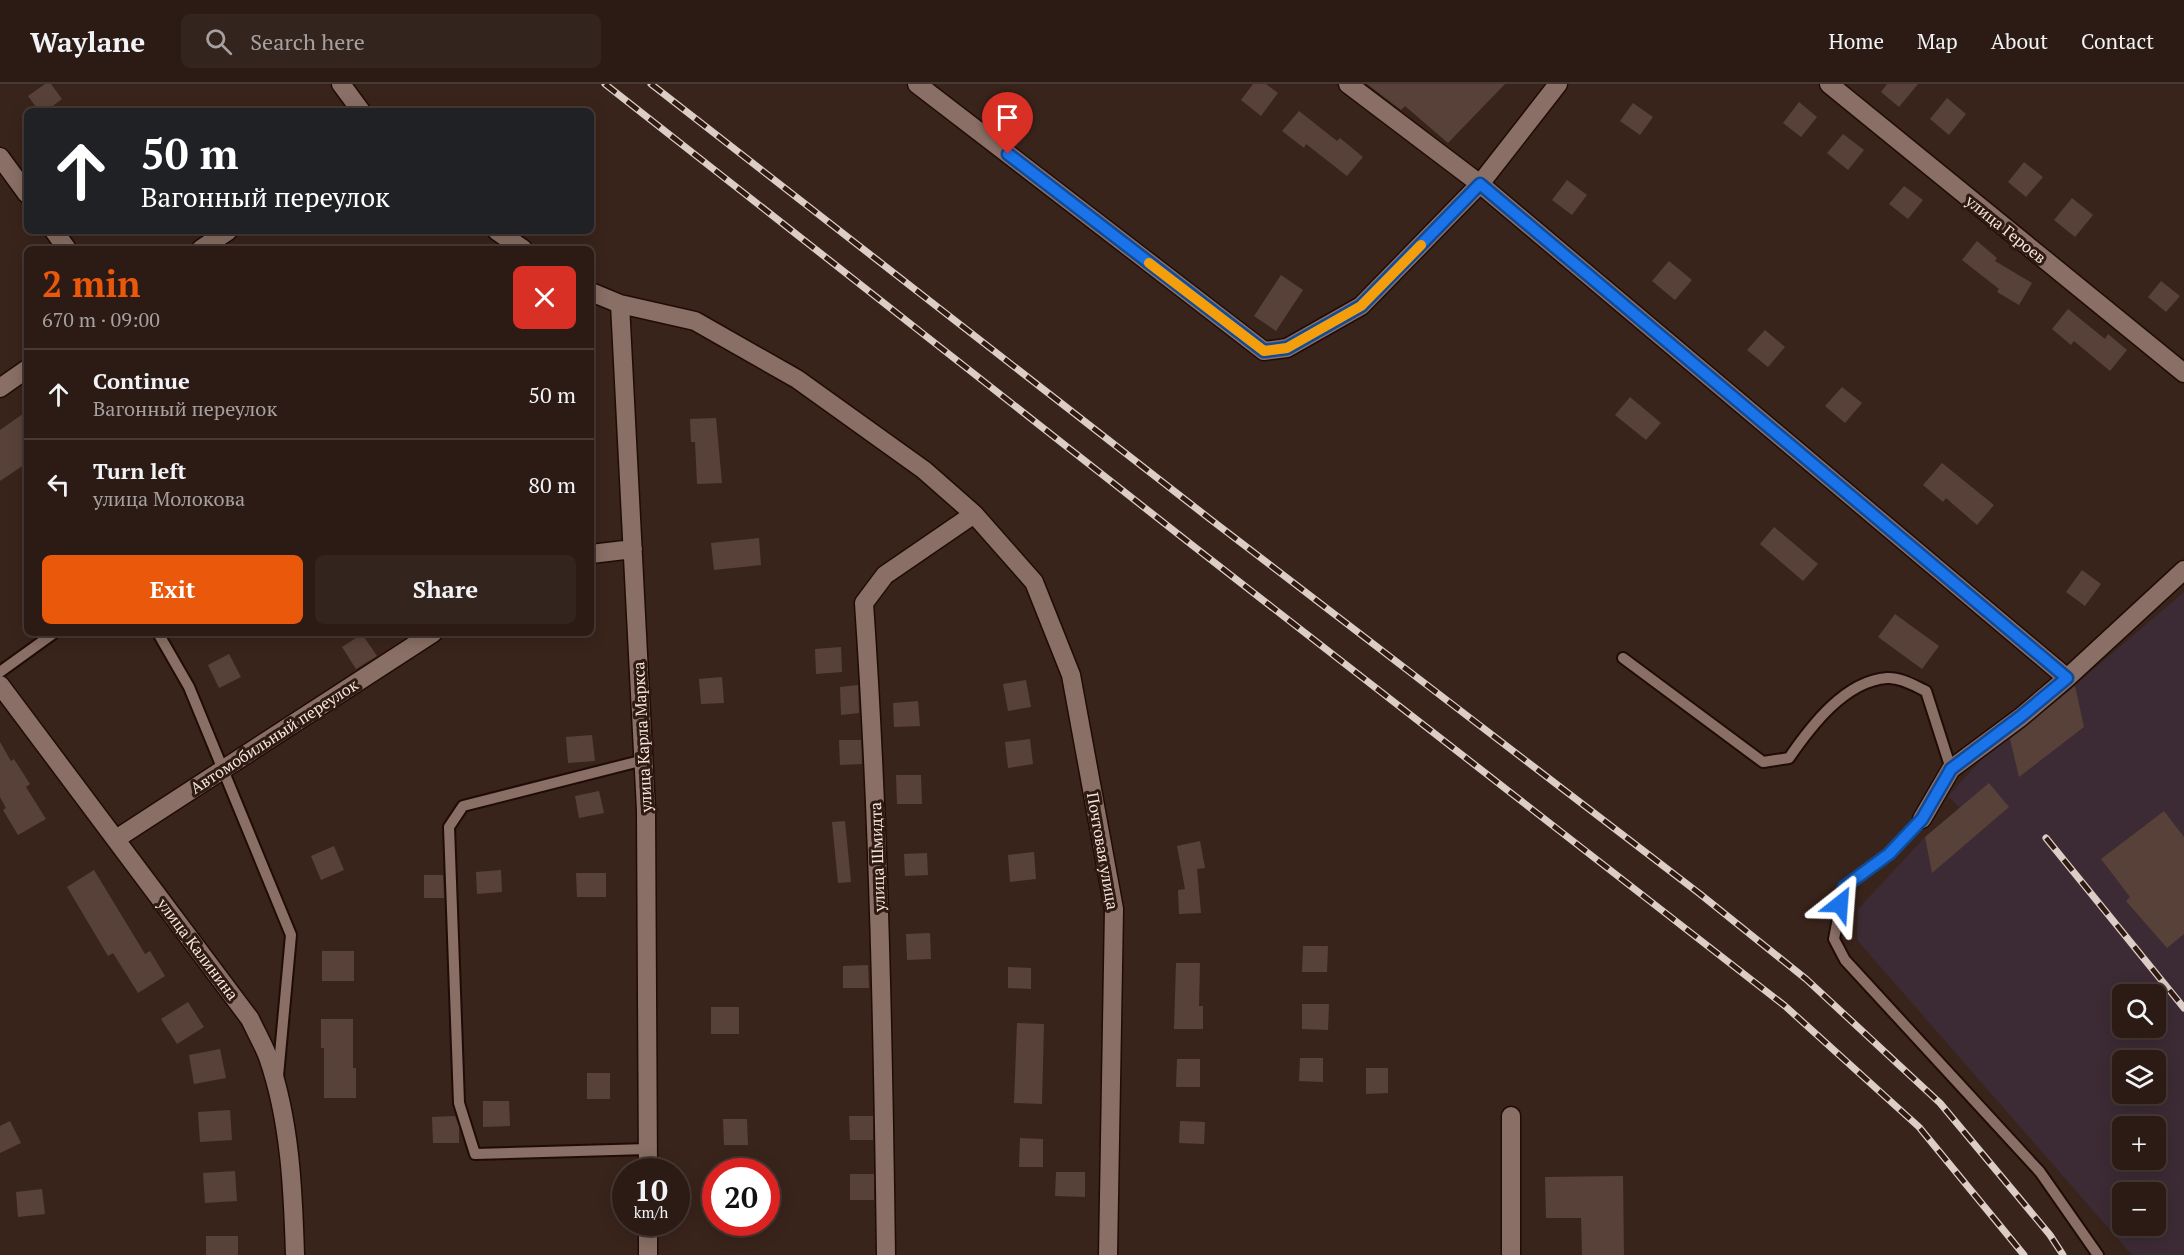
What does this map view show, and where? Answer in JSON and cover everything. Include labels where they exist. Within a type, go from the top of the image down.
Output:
[{"type":"street","points":[[341,84],[359,108]]},
{"type":"street","points":[[916,84],[1264,351],[1287,348],[1361,306],[1480,184],[1558,84]]},
{"type":"street","points":[[1348,84],[1480,184],[2067,678]]},
{"type":"street","name":"улица Героев","points":[[1829,84],[2184,373]]},
{"type":"street","points":[[0,157],[24,190]]},
{"type":"street","points":[[206,246],[224,234]]},
{"type":"street","points":[[501,234],[519,246]]},
{"type":"street","name":"Почтовая улица","points":[[594,293],[620,304],[695,321],[797,379],[924,470],[974,514],[1034,582],[1071,675],[1114,909],[1108,1255]]},
{"type":"street","name":"улица Карла Маркса","points":[[620,304],[646,810],[648,1158]]},
{"type":"street","points":[[0,388],[24,371]]},
{"type":"street","name":"улица Шмидта","points":[[886,1255],[874,754],[864,603],[885,575],[974,514]]},
{"type":"street","points":[[594,554],[633,549]]},
{"type":"street","points":[[1922,819],[1951,769],[2067,678],[2184,570]]},
{"type":"street","name":"Автомобильный переулок","points":[[116,839],[429,636]]},
{"type":"street","name":"улица Калинина","points":[[0,685],[250,1019],[267,1055],[284,1121],[294,1212],[295,1255]]},
{"type":"street","points":[[1511,1116],[1512,1255]]},
{"type":"street","points":[[648,1236],[648,1255]]},
{"type":"lane","points":[[0,672],[50,636]]},
{"type":"lane","points":[[160,636],[189,687],[291,935],[277,1088]]},
{"type":"lane","points":[[1623,658],[1762,762],[1789,758],[1810,728],[1854,687],[1888,678],[1909,683],[1926,692],[1951,769]]},
{"type":"lane","points":[[644,760],[463,806],[449,827],[459,1103],[475,1154],[648,1149]]},
{"type":"lane","points":[[1922,819],[1889,854],[1844,887],[1834,939],[1845,960],[2040,1172],[2098,1255]]},
{"type":"shaded area","points":[[2184,592],[2184,1255],[2132,1255],[2115,1236],[2166,1236],[2166,1182],[2112,1182],[2112,1232],[1857,940],[1858,909],[1925,837],[1960,808],[1948,796],[1982,759],[2075,685]]},
{"type":"building","points":[[45,84],[51,84],[62,99],[50,108],[37,108],[28,96]]},
{"type":"building","points":[[1253,84],[1266,84],[1278,93],[1261,116],[1241,100]]},
{"type":"building","points":[[1367,84],[1505,84],[1448,143],[1405,106],[1401,110]]},
{"type":"building","points":[[1887,84],[1918,84],[1899,107],[1881,92]]},
{"type":"building","points":[[1947,98],[1966,114],[1949,135],[1930,119]]},
{"type":"building","points":[[1799,102],[1817,117],[1801,137],[1783,123]]},
{"type":"building","points":[[1633,103],[1653,117],[1640,135],[1620,121]]},
{"type":"building","points":[[1299,111],[1337,141],[1340,138],[1363,157],[1347,176],[1306,144],[1304,148],[1282,131]]},
{"type":"building","points":[[1843,134],[1864,150],[1848,170],[1827,153]]},
{"type":"building","points":[[2024,162],[2043,177],[2026,197],[2008,182]]},
{"type":"building","points":[[1567,180],[1587,195],[1572,215],[1552,200]]},
{"type":"building","points":[[1904,186],[1923,200],[1908,219],[1889,204]]},
{"type":"building","points":[[2072,198],[2093,215],[2075,237],[2054,220]]},
{"type":"building","points":[[1977,241],[1997,258],[1995,261],[2032,283],[2019,305],[1997,292],[1999,289],[1962,260]]},
{"type":"building","points":[[1669,261],[1692,280],[1675,300],[1652,281]]},
{"type":"building","points":[[1281,275],[1303,290],[1276,331],[1254,316]]},
{"type":"building","points":[[2161,281],[2180,296],[2166,312],[2148,297]]},
{"type":"building","points":[[2068,309],[2105,339],[2108,334],[2127,350],[2110,371],[2074,341],[2071,345],[2052,329]]},
{"type":"building","points":[[1765,330],[1785,347],[1768,367],[1747,350]]},
{"type":"building","points":[[1842,387],[1862,403],[1845,423],[1825,406]]},
{"type":"building","points":[[1630,397],[1661,423],[1646,440],[1615,415]]},
{"type":"building","points":[[24,413],[24,465],[0,481],[0,430]]},
{"type":"building","points":[[716,418],[722,483],[697,484],[695,442],[691,442],[690,419]]},
{"type":"building","points":[[1942,463],[1994,505],[1977,525],[1946,498],[1943,502],[1923,485]]},
{"type":"building","points":[[1774,527],[1818,564],[1803,581],[1760,544]]},
{"type":"building","points":[[759,538],[761,565],[714,570],[711,543]]},
{"type":"building","points":[[2082,570],[2101,584],[2085,606],[2066,592]]},
{"type":"building","points":[[1895,614],[1939,646],[1922,669],[1878,637]]},
{"type":"building","points":[[359,636],[363,636],[377,656],[356,669],[342,647]]},
{"type":"building","points":[[841,647],[842,672],[816,674],[815,649]]},
{"type":"building","points":[[229,654],[241,677],[219,688],[208,665]]},
{"type":"building","points":[[722,677],[724,703],[701,704],[699,679]]},
{"type":"building","points":[[1026,680],[1031,707],[1008,711],[1003,684]]},
{"type":"building","points":[[858,685],[859,713],[841,715],[840,687]]},
{"type":"building","points":[[2075,686],[2084,727],[2019,777],[2010,739]]},
{"type":"building","points":[[918,701],[920,726],[894,727],[893,703]]},
{"type":"building","points":[[592,735],[595,761],[568,763],[566,737]]},
{"type":"building","points":[[1030,739],[1033,764],[1008,768],[1005,742]]},
{"type":"building","points":[[839,740],[861,740],[862,764],[840,765]]},
{"type":"building","points":[[0,742],[11,761],[14,759],[30,784],[26,787],[46,819],[18,835],[3,810],[6,808],[0,797]]},
{"type":"building","points":[[896,775],[921,775],[922,804],[897,804]]},
{"type":"building","points":[[1989,783],[2009,807],[1932,873],[1925,837]]},
{"type":"building","points":[[599,791],[604,813],[579,818],[575,796]]},
{"type":"building","points":[[2164,811],[2184,837],[2184,934],[2167,948],[2126,901],[2130,897],[2101,859]]},
{"type":"building","points":[[845,821],[851,882],[838,883],[832,822]]},
{"type":"building","points":[[1200,841],[1205,868],[1197,869],[1201,913],[1179,914],[1178,890],[1185,889],[1177,846]]},
{"type":"building","points":[[334,846],[344,870],[321,880],[311,856]]},
{"type":"building","points":[[1034,852],[1036,879],[1010,882],[1008,855]]},
{"type":"building","points":[[927,853],[928,875],[905,876],[904,854]]},
{"type":"building","points":[[94,870],[145,954],[150,951],[165,976],[138,993],[113,953],[108,956],[67,887]]},
{"type":"building","points":[[501,870],[502,892],[477,894],[476,872]]},
{"type":"building","points":[[576,873],[606,873],[606,897],[577,897]]},
{"type":"building","points":[[424,875],[443,875],[444,898],[424,898]]},
{"type":"building","points":[[930,933],[931,959],[907,960],[906,934]]},
{"type":"building","points":[[1303,946],[1328,946],[1327,972],[1302,972]]},
{"type":"building","points":[[322,951],[354,951],[354,981],[322,981]]},
{"type":"building","points":[[1176,963],[1200,963],[1199,1006],[1203,1006],[1203,1029],[1174,1029]]},
{"type":"building","points":[[868,965],[869,988],[843,988],[843,966]]},
{"type":"building","points":[[1008,967],[1031,968],[1031,989],[1008,988]]},
{"type":"building","points":[[188,1002],[204,1027],[177,1044],[161,1019]]},
{"type":"building","points":[[1302,1004],[1329,1004],[1328,1030],[1302,1029]]},
{"type":"building","points":[[711,1007],[739,1007],[739,1034],[711,1034]]},
{"type":"building","points":[[321,1019],[353,1019],[353,1068],[356,1068],[356,1098],[324,1098],[324,1048],[321,1048]]},
{"type":"building","points":[[1017,1023],[1044,1024],[1042,1104],[1014,1103]]},
{"type":"building","points":[[220,1049],[226,1078],[194,1084],[189,1055]]},
{"type":"building","points":[[1300,1058],[1323,1058],[1323,1082],[1299,1081]]},
{"type":"building","points":[[1177,1059],[1200,1059],[1200,1087],[1176,1087]]},
{"type":"building","points":[[1366,1068],[1388,1068],[1388,1093],[1366,1094]]},
{"type":"building","points":[[587,1073],[610,1073],[610,1099],[587,1099]]},
{"type":"building","points":[[483,1101],[509,1101],[510,1126],[483,1127]]},
{"type":"building","points":[[230,1110],[232,1140],[200,1142],[198,1112]]},
{"type":"building","points":[[455,1116],[459,1127],[459,1143],[433,1143],[432,1117]]},
{"type":"building","points":[[849,1116],[873,1116],[873,1140],[850,1140]]},
{"type":"building","points":[[723,1119],[747,1119],[748,1145],[724,1145]]},
{"type":"building","points":[[10,1121],[21,1143],[0,1153],[0,1126]]},
{"type":"building","points":[[1180,1121],[1205,1122],[1204,1144],[1179,1143]]},
{"type":"building","points":[[1020,1138],[1043,1139],[1043,1167],[1019,1167]]},
{"type":"building","points":[[235,1171],[237,1201],[205,1203],[203,1173]]},
{"type":"building","points":[[1056,1172],[1085,1172],[1085,1197],[1055,1196]]},
{"type":"building","points":[[850,1174],[874,1174],[874,1200],[850,1200]]},
{"type":"building","points":[[1623,1176],[1624,1255],[1582,1255],[1581,1218],[1546,1218],[1545,1177]]},
{"type":"building","points":[[42,1189],[45,1214],[18,1217],[16,1192]]},
{"type":"building","points":[[206,1236],[238,1236],[238,1255],[206,1255]]},
{"type":"railway","points":[[605,84],[1192,545],[1785,1006],[1919,1127],[2024,1255]]},
{"type":"railway","points":[[651,84],[1210,519],[1700,894],[1806,979],[1940,1103],[2050,1235],[2063,1255]]},
{"type":"railway","points":[[2046,838],[2184,1008]]},
{"type":"slow traffic","points":[[1149,263],[1264,351],[1287,348],[1361,306],[1421,245]]},
{"type":"route","points":[[1008,154],[1264,351],[1287,348],[1361,306],[1480,184],[2067,678],[1951,769],[1922,819],[1889,854],[1844,887],[1840,904]]}]
